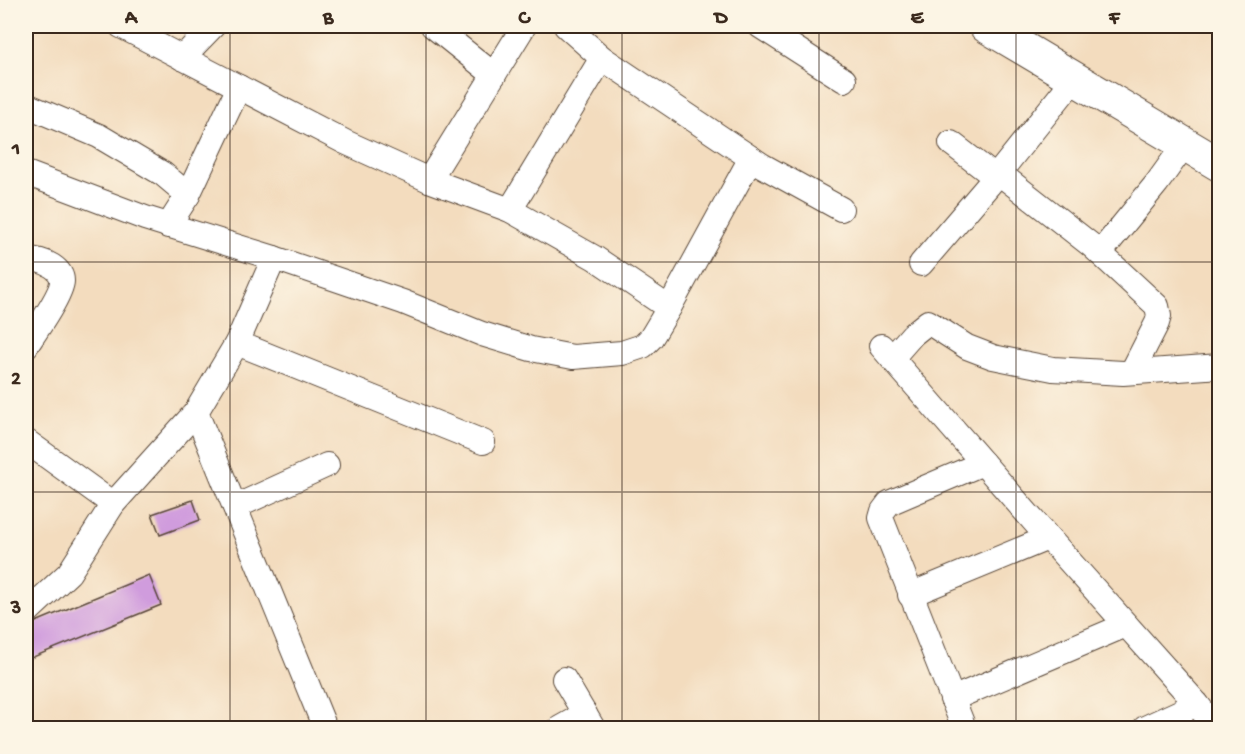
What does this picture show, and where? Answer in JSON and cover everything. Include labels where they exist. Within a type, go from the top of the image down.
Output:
[{"type":"main road","points":[[986,26],[1220,165]]},
{"type":"street","points":[[121,26],[345,142],[429,180],[510,210],[595,258],[669,308]]},
{"type":"street","points":[[182,58],[213,26]]},
{"type":"street","points":[[433,26],[494,75]]},
{"type":"street","points":[[429,180],[524,26]]},
{"type":"street","points":[[566,26],[602,58],[750,158],[841,209]]},
{"type":"street","points":[[760,26],[844,80]]},
{"type":"street","points":[[510,210],[602,58]]},
{"type":"street","points":[[921,264],[997,175],[1074,79]]},
{"type":"street","points":[[168,226],[188,195],[239,87]]},
{"type":"street","points":[[26,105],[99,136],[163,174],[188,195]]},
{"type":"street","points":[[951,143],[1100,253],[1157,306],[1158,323],[1132,372]]},
{"type":"street","points":[[1100,253],[1185,144]]},
{"type":"street","points":[[26,173],[168,226],[274,258],[403,302],[482,334],[531,349],[573,357],[622,353],[643,346],[651,338],[750,158]]},
{"type":"street","points":[[26,613],[69,573],[113,504],[196,412],[237,343],[274,258]]},
{"type":"street","points":[[26,259],[44,261],[57,269],[61,275],[62,284],[40,326],[26,346]]},
{"type":"street","points":[[1216,729],[1197,704],[1048,538],[887,352],[928,322],[967,347],[993,357],[1053,369],[1132,372],[1220,366]]},
{"type":"street","points":[[237,343],[483,442]]},
{"type":"street","points":[[196,412],[325,729]]},
{"type":"street","points":[[26,441],[113,504]]},
{"type":"street","points":[[964,729],[881,518],[889,503],[983,463]]},
{"type":"street","points":[[235,507],[327,465]]},
{"type":"street","points":[[910,595],[1048,538]]},
{"type":"street","points":[[952,699],[1126,625]]},
{"type":"street","points":[[560,729],[589,721],[564,679]]},
{"type":"street","points":[[1145,729],[1169,723],[1197,704]]},
{"type":"building","points":[[193,500],[200,520],[160,535],[152,514]]},
{"type":"building","points":[[149,575],[161,605],[26,660],[26,626]]}]
